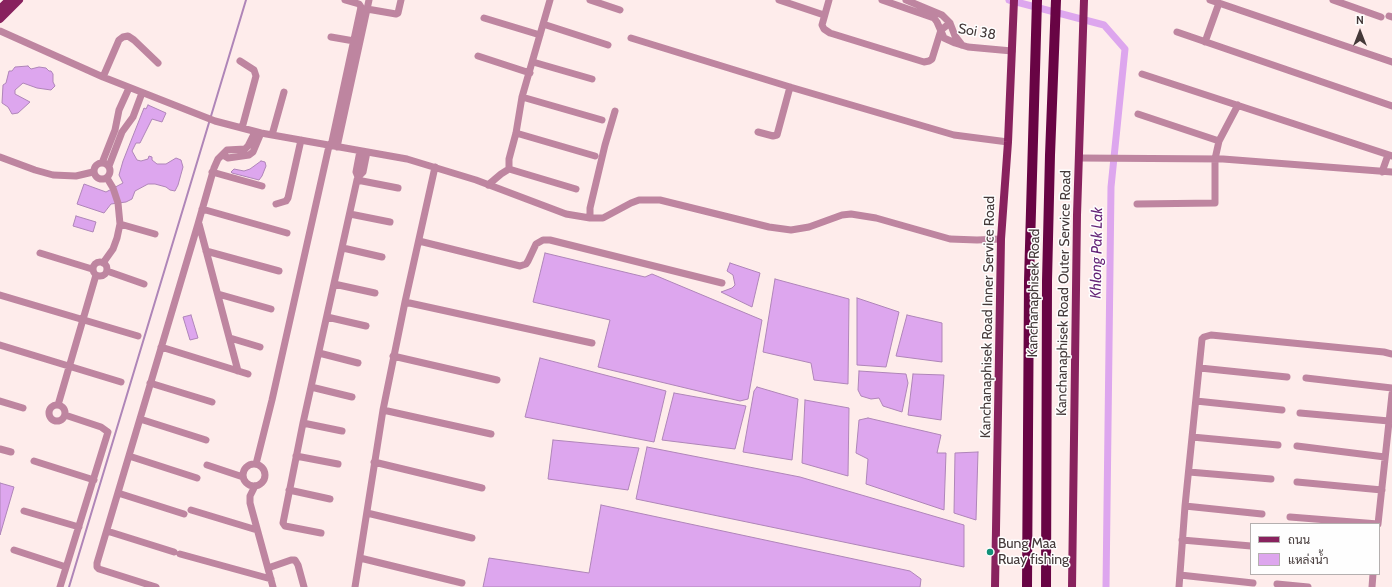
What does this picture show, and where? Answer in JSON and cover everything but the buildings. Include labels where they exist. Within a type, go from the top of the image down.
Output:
[{"type":"highway","name":"Kanchanaphisek Road","points":[[1027,587],[1029,281],[1037,0]]},
{"type":"highway","name":"Kanchanaphisek Road","points":[[1046,587],[1047,281],[1056,0]]},
{"type":"main road","points":[[0,9],[9,0]]},
{"type":"main road","points":[[0,19],[19,0]]},
{"type":"main road","name":"Kanchanaphisek Road Inner Service Road","points":[[995,587],[1001,239],[1008,142],[1014,0]]},
{"type":"main road","name":"Kanchanaphisek Road Outer Service Road","points":[[1072,587],[1079,158],[1084,2]]},
{"type":"street","points":[[332,146],[361,8],[359,4],[345,0]]},
{"type":"street","points":[[256,464],[332,146],[369,0]]},
{"type":"street","points":[[367,9],[396,14],[398,13],[401,0]]},
{"type":"street","points":[[509,169],[508,160],[516,133],[522,97],[550,0]]},
{"type":"street","points":[[590,0],[600,1],[620,10]]},
{"type":"street","points":[[779,0],[824,15]]},
{"type":"street","points":[[829,0],[822,25],[824,29],[830,33],[924,62],[929,62],[932,59],[941,30],[950,23]]},
{"type":"street","points":[[882,0],[935,15],[942,15],[950,23],[955,36],[962,45]]},
{"type":"street","points":[[906,0],[935,15]]},
{"type":"street","points":[[1210,0],[1392,62]]},
{"type":"street","points":[[1332,0],[1381,17]]},
{"type":"street","points":[[1205,42],[1219,3]]},
{"type":"street","name":"Soi 38","points":[[935,15],[944,38],[962,45],[1012,51]]},
{"type":"street","points":[[484,18],[540,35]]},
{"type":"street","points":[[543,24],[608,45]]},
{"type":"street","points":[[0,31],[129,88],[215,121],[272,135],[407,159],[488,185],[566,214],[590,218],[603,218],[639,200],[660,200],[769,227],[791,230],[808,227],[842,215],[851,214],[876,218],[950,239],[1001,239]]},
{"type":"street","points":[[1177,32],[1392,106]]},
{"type":"street","points":[[103,77],[115,48],[123,37],[128,36],[134,40],[158,63]]},
{"type":"street","points":[[331,37],[354,41]]},
{"type":"street","points":[[631,38],[954,136],[1008,142]]},
{"type":"street","points":[[478,56],[530,73]]},
{"type":"street","points":[[240,61],[254,70],[256,76],[242,128]]},
{"type":"street","points":[[533,62],[592,79]]},
{"type":"street","points":[[1142,74],[1390,155],[1382,172]]},
{"type":"street","points":[[758,132],[773,136],[776,135],[790,87]]},
{"type":"street","points":[[119,131],[119,110],[129,88]]},
{"type":"street","points":[[272,135],[284,92]]},
{"type":"street","points":[[105,164],[119,131],[133,117],[142,93]]},
{"type":"street","points":[[522,97],[602,120]]},
{"type":"street","points":[[1137,204],[1215,203],[1216,159],[1219,141],[1238,105]]},
{"type":"street","points":[[590,218],[590,208],[615,111]]},
{"type":"street","points":[[1138,114],[1219,141]]},
{"type":"street","points":[[156,587],[99,569],[97,563],[198,224],[212,172],[218,159],[223,155],[228,158],[249,155],[252,152],[258,132]]},
{"type":"street","points":[[516,133],[595,156]]},
{"type":"street","points":[[276,204],[283,202],[288,198],[301,140]]},
{"type":"street","points":[[321,534],[284,525],[283,518],[358,178],[363,172],[363,151]]},
{"type":"street","points":[[0,157],[35,170],[54,175],[76,176],[93,172]]},
{"type":"street","points":[[1079,158],[1216,159],[1392,172]]},
{"type":"street","points":[[105,164],[110,173],[107,178],[101,180],[98,179],[93,172],[94,166],[105,164]]},
{"type":"street","points":[[355,587],[374,462],[393,356],[435,167]]},
{"type":"street","points":[[488,185],[509,169],[576,188]]},
{"type":"street","points":[[212,172],[262,186]]},
{"type":"street","points":[[103,263],[113,249],[120,224],[118,203],[113,188],[107,178]]},
{"type":"street","points":[[358,178],[398,188]]},
{"type":"street","points":[[202,209],[287,233]]},
{"type":"street","points":[[350,214],[390,222]]},
{"type":"street","points":[[120,224],[155,234]]},
{"type":"street","points":[[198,224],[238,371]]},
{"type":"street","points":[[419,241],[520,266],[526,264],[536,244],[543,240],[550,240],[722,283]]},
{"type":"street","points":[[343,248],[382,257]]},
{"type":"street","points":[[206,251],[279,271]]},
{"type":"street","points":[[40,253],[94,272],[99,277],[103,276],[107,271]]},
{"type":"street","points":[[58,405],[82,319],[94,272],[94,265],[97,262],[103,263],[106,266],[107,271]]},
{"type":"street","points":[[107,271],[144,284]]},
{"type":"street","points":[[334,284],[375,293]]},
{"type":"street","points":[[218,294],[271,308]]},
{"type":"street","points":[[0,295],[138,336]]},
{"type":"street","points":[[405,302],[592,343]]},
{"type":"street","points":[[327,317],[366,326]]},
{"type":"street","points":[[1179,587],[1185,506],[1202,340],[1206,335],[1392,354]]},
{"type":"street","points":[[230,338],[260,347]]},
{"type":"street","points":[[0,345],[121,382]]},
{"type":"street","points":[[161,347],[248,374]]},
{"type":"street","points":[[319,353],[358,363]]},
{"type":"street","points":[[393,356],[497,380]]},
{"type":"street","points":[[1200,368],[1287,377]]},
{"type":"street","points":[[1306,378],[1392,388]]},
{"type":"street","points":[[150,383],[212,402]]},
{"type":"street","points":[[311,387],[352,397]]},
{"type":"street","points":[[1378,523],[1392,394]]},
{"type":"street","points":[[0,400],[23,408]]},
{"type":"street","points":[[1196,401],[1282,410]]},
{"type":"street","points":[[58,405],[64,409],[65,415],[58,421],[55,421],[49,415],[50,409],[52,406],[58,405]]},
{"type":"street","points":[[383,410],[491,434]]},
{"type":"street","points":[[1300,413],[1389,421]]},
{"type":"street","points":[[60,587],[108,432],[101,427],[65,415]]},
{"type":"street","points":[[140,419],[206,440]]},
{"type":"street","points":[[303,422],[342,431]]},
{"type":"street","points":[[1192,437],[1278,445]]},
{"type":"street","points":[[1297,446],[1385,457]]},
{"type":"street","points":[[0,449],[11,452]]},
{"type":"street","points":[[129,456],[197,478]]},
{"type":"street","points":[[296,456],[338,464]]},
{"type":"street","points":[[34,461],[94,480]]},
{"type":"street","points":[[374,462],[482,488]]},
{"type":"street","points":[[255,486],[246,482],[243,476],[246,467],[256,464],[262,467],[265,477],[262,483],[255,486],[250,496],[250,503],[273,587]]},
{"type":"street","points":[[207,466],[243,476]]},
{"type":"street","points":[[1189,472],[1272,479]]},
{"type":"street","points":[[1297,482],[1382,490]]},
{"type":"street","points":[[289,490],[330,499]]},
{"type":"street","points":[[118,493],[184,514]]},
{"type":"street","points":[[1185,506],[1262,514]]},
{"type":"street","points":[[191,510],[257,530]]},
{"type":"street","points":[[24,511],[79,527]]},
{"type":"street","points":[[367,513],[472,538]]},
{"type":"street","points":[[1290,517],[1365,523]]},
{"type":"street","points":[[107,532],[271,579]]},
{"type":"street","points":[[1182,540],[1250,546]]},
{"type":"street","points":[[14,550],[66,567]]},
{"type":"street","points":[[360,558],[462,583]]},
{"type":"street","points":[[268,568],[294,560],[298,565],[304,587]]},
{"type":"street","points":[[1180,575],[1253,583]]},
{"type":"street","points":[[1372,587],[1373,575]]},
{"type":"street","points":[[1277,584],[1308,587]]},
{"type":"water","points":[[28,66],[31,69],[39,67],[46,68],[51,71],[55,86],[51,90],[37,88],[23,83],[15,90],[15,94],[30,102],[18,113],[12,114],[8,107],[2,103],[3,85],[6,83],[9,71],[12,71],[15,67]]},
{"type":"water","points":[[148,105],[166,113],[162,122],[152,119],[140,143],[136,143],[132,151],[137,160],[141,161],[148,159],[149,156],[152,157],[152,160],[157,164],[166,164],[176,158],[181,160],[183,167],[175,191],[155,184],[148,184],[135,191],[132,199],[126,202],[111,204],[104,213],[77,204],[84,184],[106,192],[123,183],[119,175],[123,161],[144,108],[146,109]]},
{"type":"water","points":[[261,161],[265,162],[266,166],[259,180],[231,172],[234,169],[244,171],[250,169]]},
{"type":"water","points":[[76,216],[96,222],[93,232],[73,226]]},
{"type":"water","points":[[545,253],[645,277],[652,274],[762,320],[748,399],[740,401],[598,367],[610,320],[533,302]]},
{"type":"water","points":[[730,263],[760,273],[752,307],[721,292],[732,288],[735,285],[733,275],[727,271]]},
{"type":"water","points":[[775,279],[849,299],[848,384],[814,380],[811,363],[763,352]]},
{"type":"water","points":[[857,298],[899,312],[886,367],[857,365]]},
{"type":"water","points":[[191,315],[198,338],[190,340],[183,317]]},
{"type":"water","points":[[907,315],[942,323],[942,362],[896,356]]},
{"type":"water","points":[[540,358],[666,391],[654,442],[525,417]]},
{"type":"water","points":[[859,371],[906,374],[908,383],[902,412],[883,406],[879,398],[871,399],[861,396],[858,390]]},
{"type":"water","points":[[913,374],[944,375],[941,420],[908,415]]},
{"type":"water","points":[[757,387],[798,399],[792,460],[743,452],[754,391]]},
{"type":"water","points":[[674,393],[746,406],[735,449],[662,440]]},
{"type":"water","points":[[805,400],[849,408],[848,476],[802,463]]},
{"type":"water","points":[[868,418],[941,435],[937,453],[946,453],[944,510],[866,484],[868,459],[856,453],[859,420]]},
{"type":"water","points":[[553,440],[639,448],[628,490],[548,479]]},
{"type":"water","points":[[647,447],[800,477],[964,525],[964,567],[636,499]]},
{"type":"water","points":[[978,452],[976,520],[954,513],[955,453]]},
{"type":"water","points":[[0,483],[14,487],[0,535]]},
{"type":"water","points":[[601,505],[910,571],[921,579],[920,587],[483,587],[489,558],[589,573]]},
{"type":"waterway","points":[[69,587],[246,0]]},
{"type":"waterway","name":"Khlong Pak Lak","points":[[1009,0],[1104,25],[1125,49],[1111,187],[1106,587]]},
{"type":"place","name":"Bung Maa Ruay fishing","points":[[990,552]]}]
